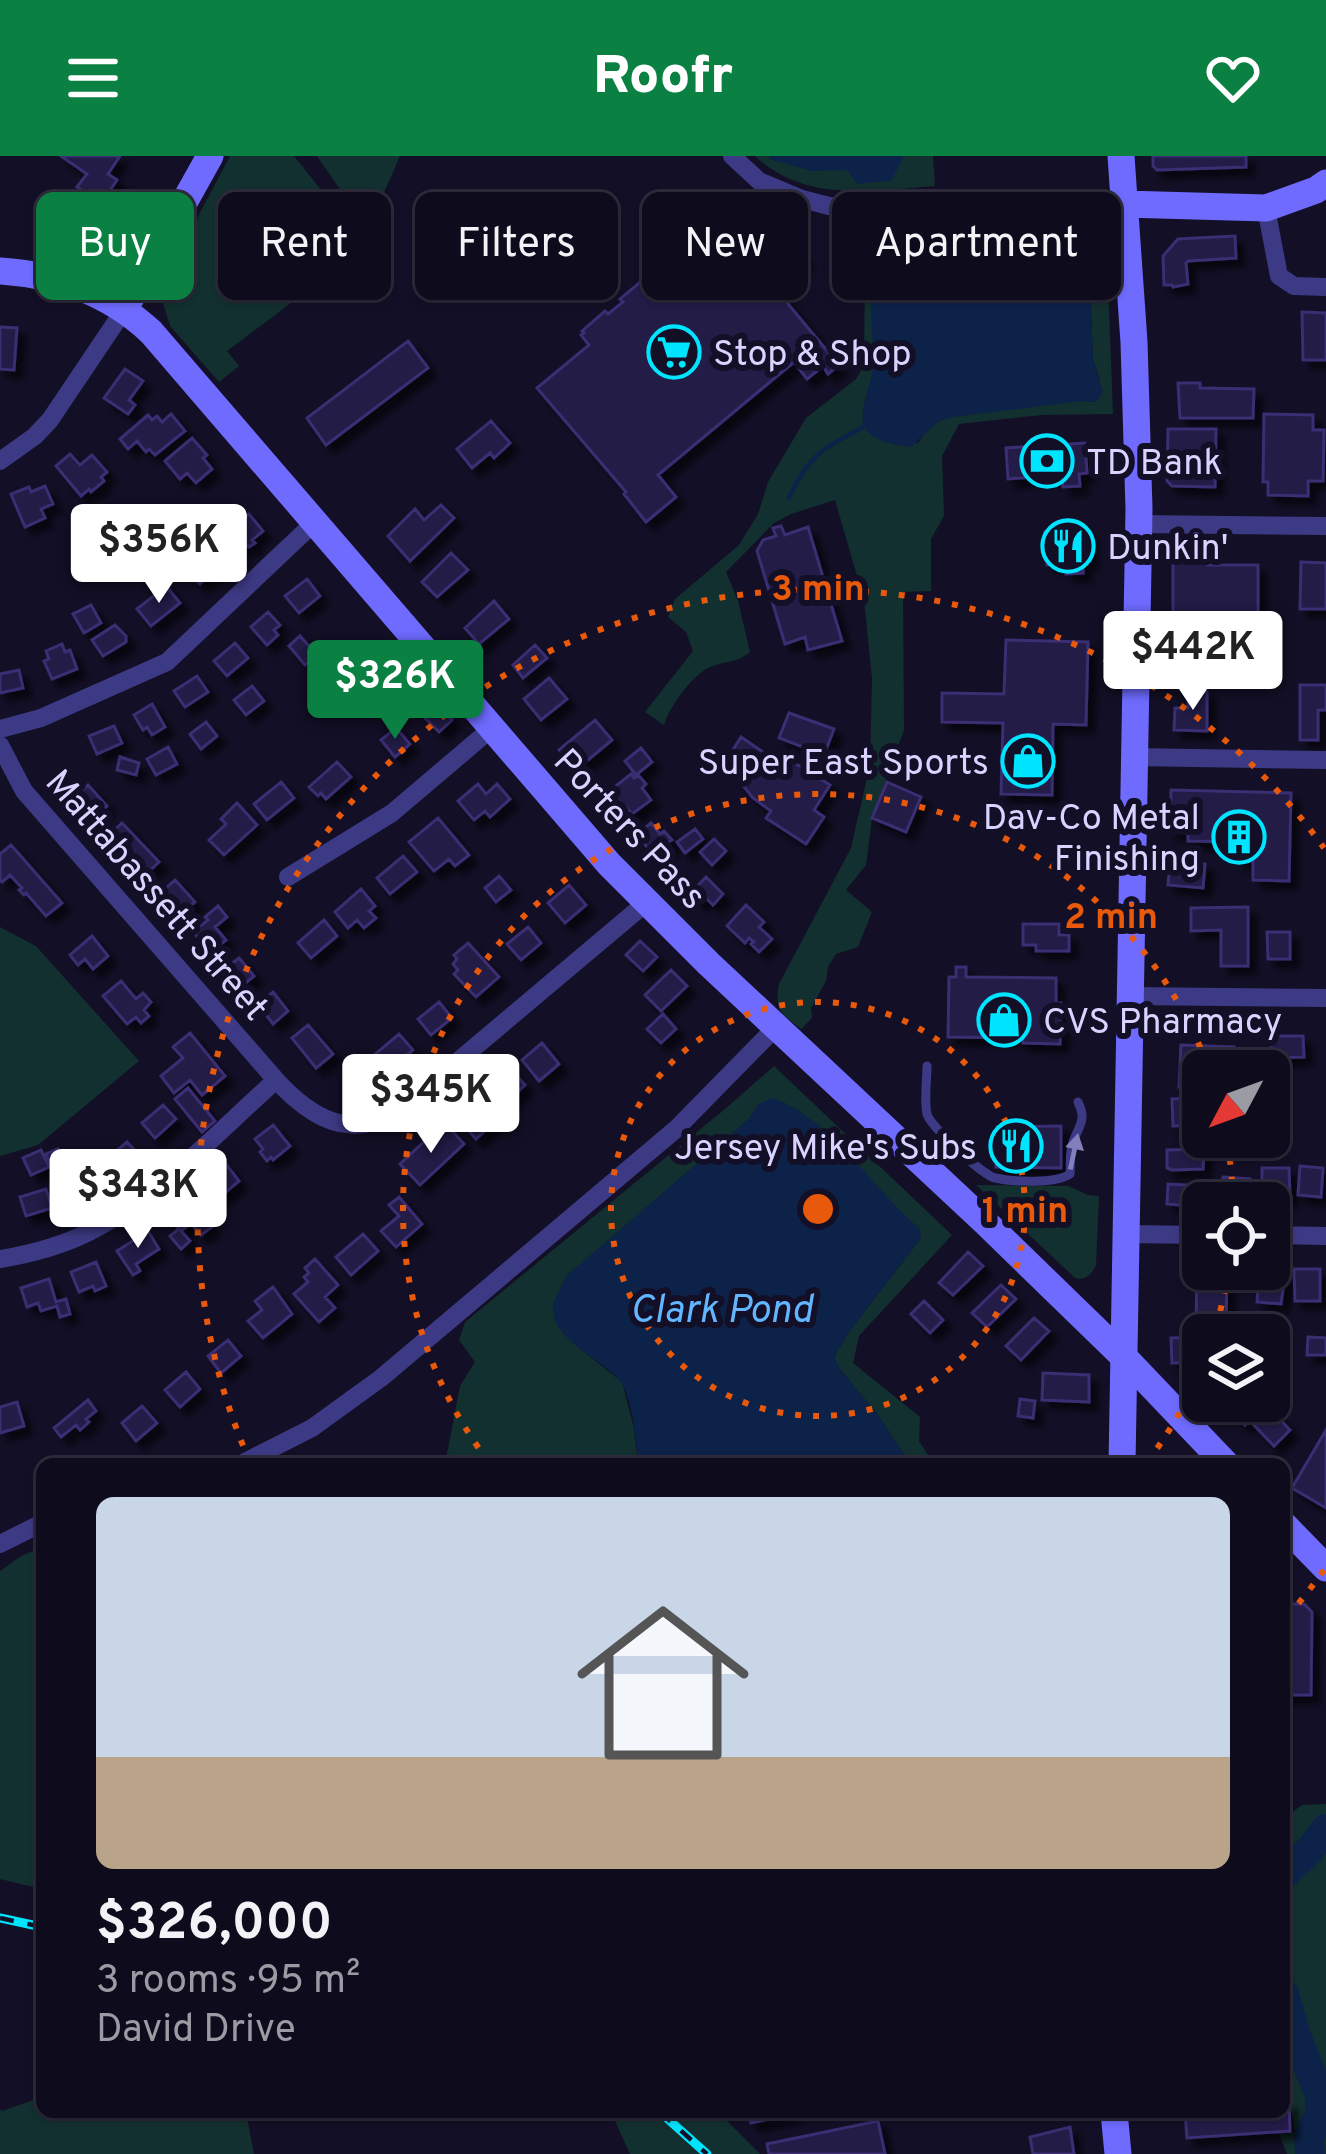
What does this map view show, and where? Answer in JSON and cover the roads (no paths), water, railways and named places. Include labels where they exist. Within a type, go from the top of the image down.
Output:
[{"type":"street","points":[[0,461],[50,420],[124,310],[210,156]]},
{"type":"street","points":[[732,156],[759,181],[829,206],[1266,208],[1326,183]]},
{"type":"street","points":[[1121,156],[1136,385],[1139,524],[1122,1458]]},
{"type":"street","points":[[1266,208],[1279,276],[1294,286],[1326,286]]},
{"type":"street","name":"Porters Pass","points":[[0,272],[58,279],[88,290],[124,310],[155,336],[610,864],[974,1211],[1220,1458]]},
{"type":"street","points":[[0,729],[41,718],[167,662],[315,522]]},
{"type":"street","points":[[1139,524],[1326,526]]},
{"type":"street","points":[[288,878],[392,813],[492,728]]},
{"type":"street","name":"Mattabassett Street","points":[[0,745],[24,791],[276,1080],[308,1109],[347,1125],[384,1120],[400,1110],[647,902]]},
{"type":"street","points":[[1133,757],[1326,760]]},
{"type":"street","points":[[1128,996],[1326,998]]},
{"type":"street","points":[[253,1458],[312,1428],[381,1378],[676,1130],[776,1027]]},
{"type":"street","points":[[0,1259],[55,1246],[116,1216],[276,1080]]},
{"type":"street","points":[[1125,1234],[1182,1235]]},
{"type":"street","points":[[1290,1235],[1326,1236]]},
{"type":"street","points":[[0,1544],[36,1526]]},
{"type":"street","points":[[1290,1531],[1326,1568]]},
{"type":"street","points":[[1115,2118],[1118,2154]]},
{"type":"lane","points":[[927,1066],[927,1115],[933,1126],[984,1174],[996,1179],[1046,1181],[1070,1174],[1071,1146],[1082,1129],[1078,1102]]},
{"type":"water","points":[[768,156],[904,156],[891,181],[857,184],[847,170],[812,171]]},
{"type":"water","points":[[1091,300],[1093,359],[1103,392],[1096,402],[939,421],[911,447],[876,438],[866,429],[862,416],[873,368],[871,301]]},
{"type":"water","name":"Clark Pond","points":[[772,1098],[812,1120],[919,1228],[921,1238],[834,1357],[906,1458],[637,1458],[624,1387],[558,1327],[555,1300],[566,1276],[749,1119],[759,1104]]},
{"type":"waterway","points":[[789,498],[820,453],[865,426]]},
{"type":"waterway","points":[[1290,1868],[1326,1829]]},
{"type":"waterway","points":[[1290,2015],[1320,2095],[1320,2113],[1309,2137],[1310,2154]]},
{"type":"railway","points":[[0,1918],[36,1926]]},
{"type":"railway","points":[[667,2118],[707,2154]]},
{"type":"place","name":"Stop & Shop","points":[[674,352]]},
{"type":"place","name":"TD Bank","points":[[1047,461]]},
{"type":"place","name":"Dunkin'","points":[[1068,546]]},
{"type":"place","name":"Super East Sports","points":[[1028,761]]},
{"type":"place","name":"Dav-Co Metal Finishing","points":[[1239,837]]},
{"type":"place","name":"CVS Pharmacy","points":[[1004,1020]]},
{"type":"place","name":"Jersey Mike's Subs","points":[[1016,1146]]}]
